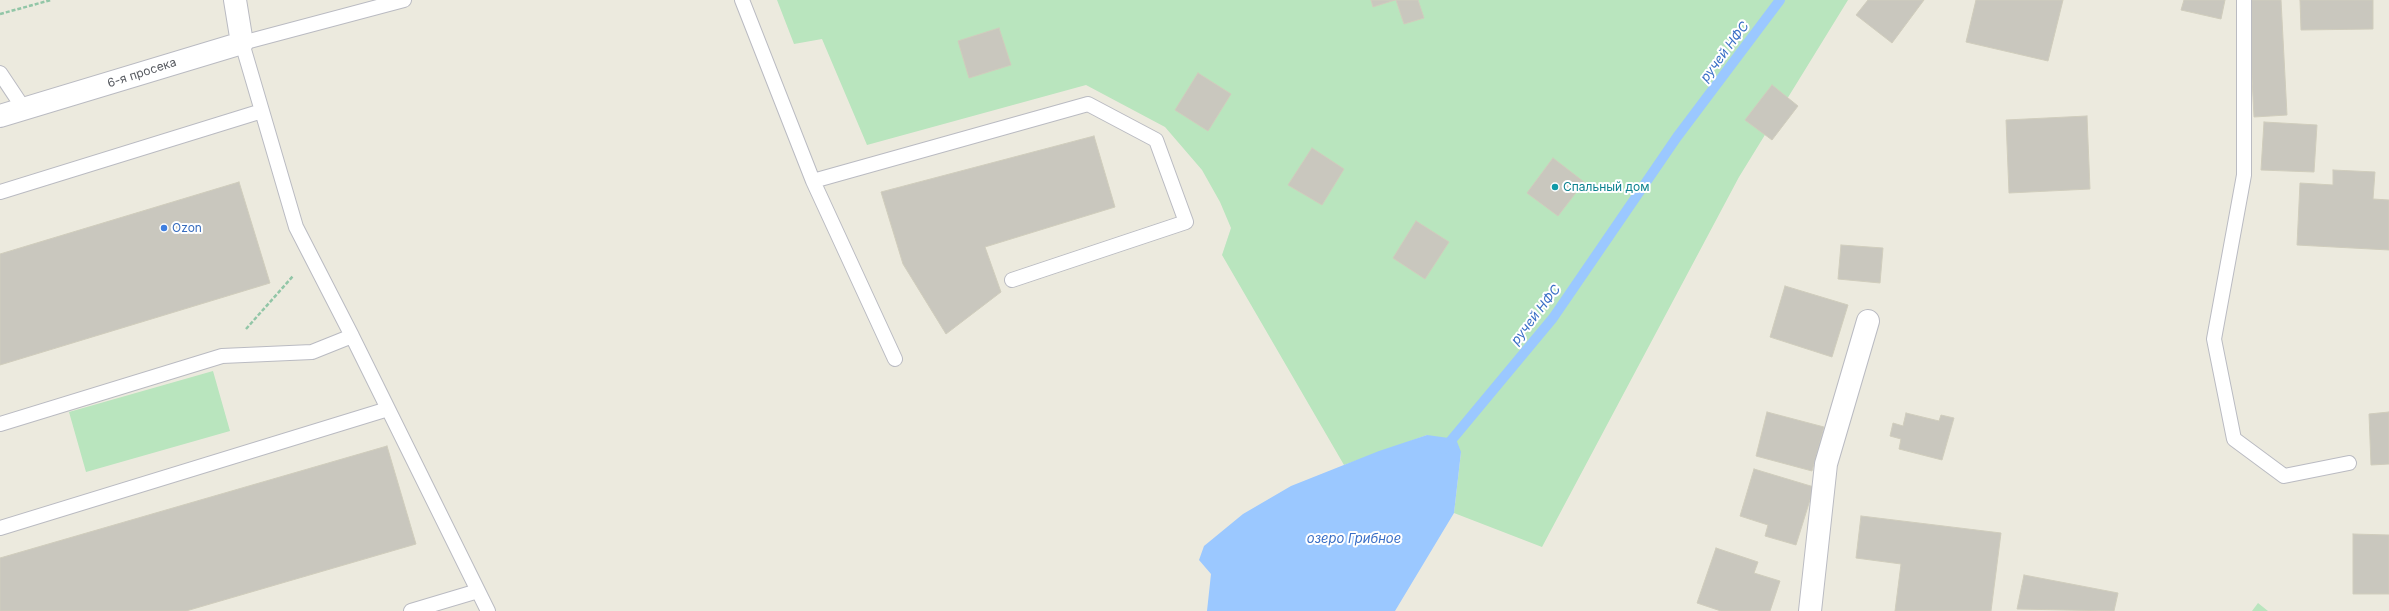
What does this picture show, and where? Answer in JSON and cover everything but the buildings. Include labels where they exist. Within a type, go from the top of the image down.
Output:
[{"type":"street","points":[[235,0],[242,42]]},
{"type":"street","name":"6-я просека","points":[[0,116],[242,42]]},
{"type":"street","points":[[1810,611],[1826,464],[1868,321]]},
{"type":"lane","points":[[404,0],[242,42],[296,227],[352,336],[488,611]]},
{"type":"lane","points":[[742,0],[814,181],[895,358]]},
{"type":"lane","points":[[2244,0],[2244,176],[2214,339],[2234,439],[2284,476],[2349,463]]},
{"type":"lane","points":[[0,73],[24,109]]},
{"type":"lane","points":[[814,181],[1088,104],[1156,140],[1186,222],[1012,280]]},
{"type":"lane","points":[[0,192],[262,111]]},
{"type":"lane","points":[[0,424],[222,356],[312,352],[352,336]]},
{"type":"lane","points":[[0,528],[388,409]]},
{"type":"lane","points":[[411,611],[478,591]]},
{"type":"path","points":[[0,14],[51,0]]},
{"type":"path","points":[[222,356],[310,256]]},
{"type":"green space","points":[[777,0],[1848,0],[1739,177],[1542,547],[1454,513],[1461,452],[1427,435],[1344,465],[1222,255],[1231,228],[1220,202],[1202,170],[1165,127],[1086,85],[867,145],[822,39],[794,44]]},
{"type":"green space","points":[[213,371],[230,431],[86,472],[69,412]]},
{"type":"green space","points":[[2258,603],[2268,611],[2252,611]]},
{"type":"water","name":"озеро Грибное","points":[[1427,435],[1456,439],[1461,452],[1454,513],[1395,611],[1207,611],[1211,574],[1199,560],[1204,546],[1243,514],[1291,486],[1379,451]]},
{"type":"waterway","name":"ручей НФС","points":[[1444,449],[1553,318],[1677,137],[1780,0]]},
{"type":"place","name":"Спальный дом","points":[[1555,187]]},
{"type":"place","name":"Ozon","points":[[164,228]]}]
